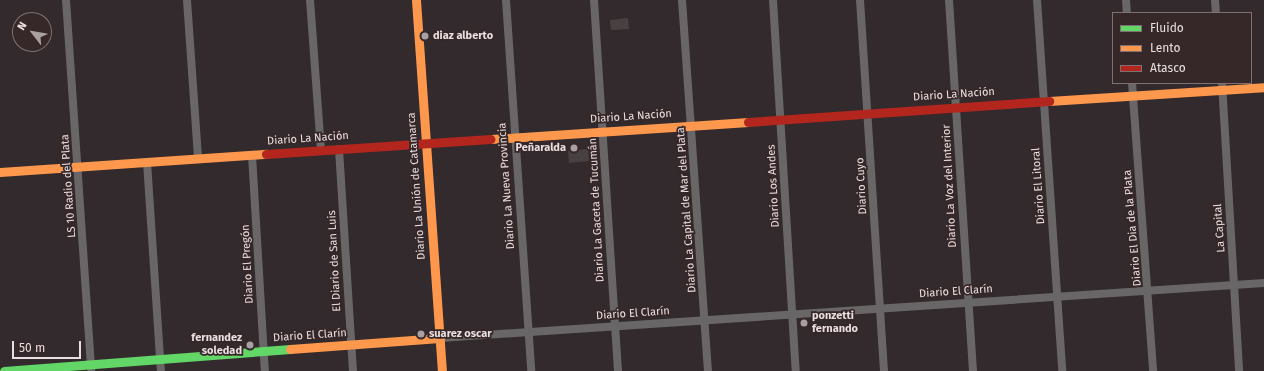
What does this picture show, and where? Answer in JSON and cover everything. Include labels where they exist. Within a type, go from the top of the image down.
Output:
[{"type":"street","name":"LS 10 Radio del Plata","points":[[66,0],[79,168],[91,368]]},
{"type":"street","points":[[187,0],[198,158]]},
{"type":"street","points":[[310,0],[321,150]]},
{"type":"street","name":"Diario La Unión de Catamarca","points":[[416,0],[442,371]]},
{"type":"street","name":"Diario La Nueva Provincia","points":[[506,0],[531,371]]},
{"type":"street","name":"Diario La Gaceta de Tucumán","points":[[594,0],[618,371]]},
{"type":"street","name":"Diario La Capital de Mar del Plata","points":[[682,0],[692,124],[708,371]]},
{"type":"street","name":"Diario Los Andes","points":[[773,0],[796,371]]},
{"type":"street","name":"Diario Cuyo","points":[[860,0],[869,112],[884,371]]},
{"type":"street","name":"Diario La Voz del Interior","points":[[949,0],[958,106],[967,303],[973,371]]},
{"type":"street","name":"Diario El Litoral","points":[[1037,0],[1062,371]]},
{"type":"street","points":[[1126,0],[1127,12]]},
{"type":"street","points":[[1215,0],[1216,12]]},
{"type":"street","name":"Diario El Dia de la Plata","points":[[1132,84],[1149,292],[1153,371]]},
{"type":"street","name":"Diario La Nación","points":[[0,172],[79,168],[426,142],[1133,95],[1222,86],[1264,87]]},
{"type":"street","name":"La Capital","points":[[1222,86],[1239,371]]},
{"type":"street","name":"El Diario de San Luis","points":[[339,149],[350,344],[353,371]]},
{"type":"street","name":"Diario El Pregón","points":[[252,155],[265,371]]},
{"type":"street","points":[[147,162],[161,371]]},
{"type":"street","name":"Diario El Clarín","points":[[4,371],[91,368],[160,358],[350,344],[792,314],[1149,292],[1264,283]]},
{"type":"building","points":[[628,18],[629,29],[611,30],[610,20]]},
{"type":"building","points":[[588,149],[589,161],[569,163],[568,151]]},
{"type":"traffic: fast","points":[[4,371],[290,349]]},
{"type":"traffic: slow","points":[[416,0],[442,371]]},
{"type":"traffic: slow","points":[[1049,101],[1264,87]]},
{"type":"traffic: slow","points":[[491,139],[748,122]]},
{"type":"traffic: slow","points":[[0,172],[266,154]]},
{"type":"traffic: slow","points":[[290,349],[440,338]]},
{"type":"traffic: jam","points":[[748,122],[1049,101]]},
{"type":"traffic: jam","points":[[266,154],[491,139]]},
{"type":"place","name":"diaz alberto","points":[[425,36]]},
{"type":"place","name":"Peñaralda","points":[[574,148]]},
{"type":"place","name":"ponzetti fernando","points":[[804,323]]},
{"type":"place","name":"suarez oscar","points":[[421,334]]},
{"type":"place","name":"fernandez soledad","points":[[250,345]]}]
